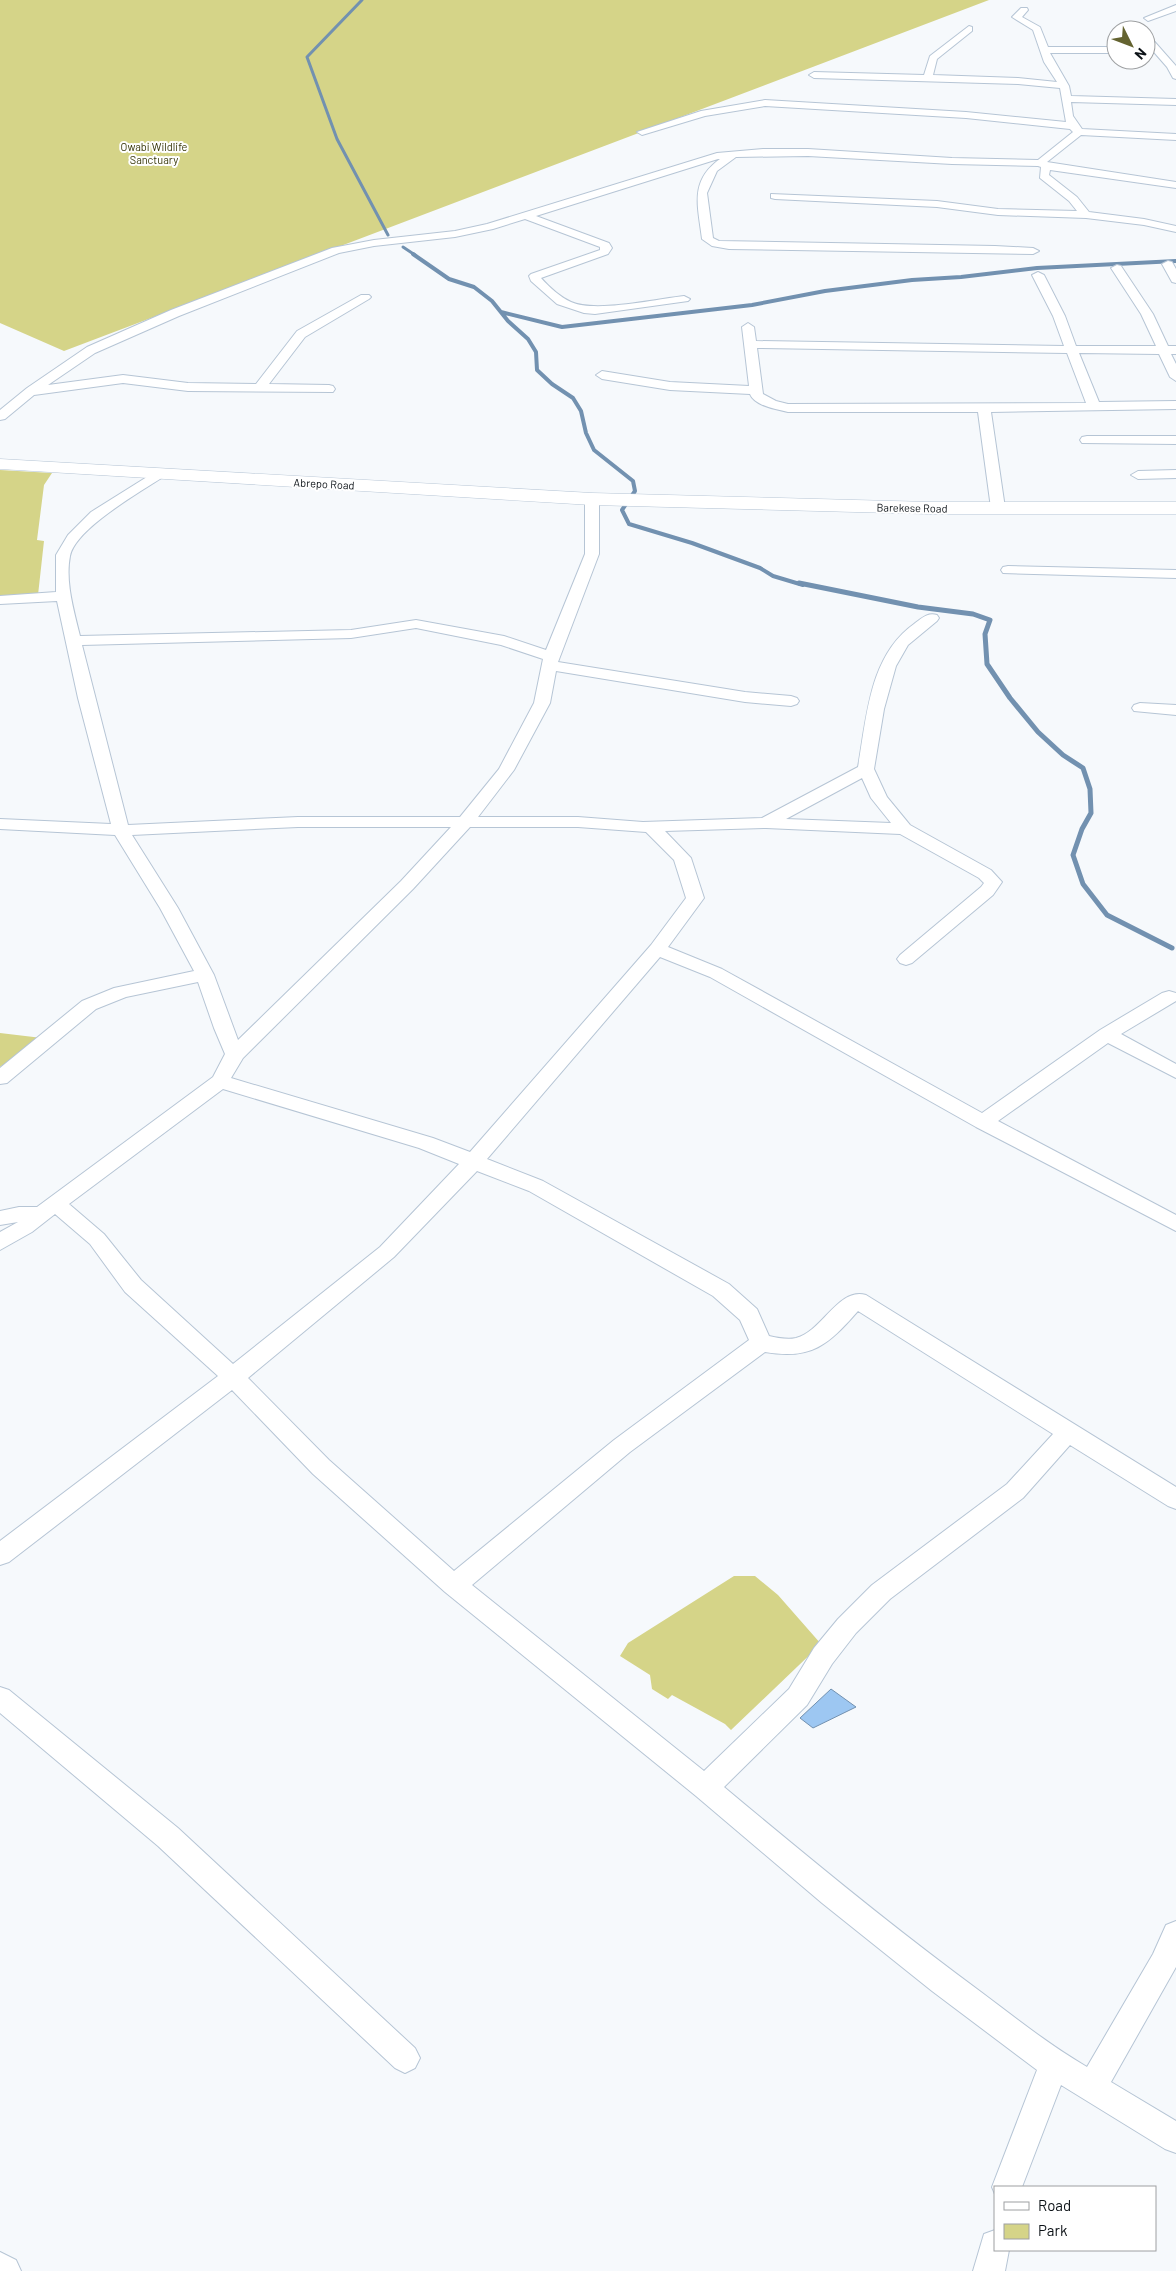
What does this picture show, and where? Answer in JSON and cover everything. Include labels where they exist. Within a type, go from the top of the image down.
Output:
[{"type":"main road","name":"Abrepo Road","points":[[0,464],[649,501]]},
{"type":"main road","name":"Barekese Road","points":[[649,501],[806,506],[1176,508]]},
{"type":"street","points":[[1148,18],[1176,8]]},
{"type":"street","points":[[1024,10],[1016,17],[1037,29],[1044,50],[1055,73],[1064,86],[1068,99],[1066,107],[1075,129]]},
{"type":"street","points":[[928,78],[933,58],[969,29]]},
{"type":"street","points":[[1044,50],[1106,50]]},
{"type":"street","points":[[1156,53],[1175,71]]},
{"type":"street","points":[[814,74],[1018,81],[1064,86]]},
{"type":"street","points":[[1068,99],[1176,102]]},
{"type":"street","points":[[642,132],[704,113],[765,103],[975,115],[1075,129],[1176,137]]},
{"type":"street","points":[[1075,129],[1043,164],[1044,176],[1073,200],[1086,215]]},
{"type":"street","points":[[0,416],[31,391],[91,350],[126,334],[328,253],[374,242],[455,234],[489,227],[524,215],[635,184],[679,167],[717,156],[751,152],[800,151],[974,162],[1043,164],[1176,185]]},
{"type":"street","points":[[733,154],[712,169],[702,193],[708,239],[716,244],[834,249],[947,248],[1033,251]]},
{"type":"street","points":[[775,196],[936,204],[998,212],[1086,215],[1144,222],[1176,229]]},
{"type":"street","points":[[524,215],[604,245],[606,248],[604,252],[535,276],[535,279],[562,304],[572,308],[595,310],[684,299]]},
{"type":"street","points":[[1168,264],[1176,280]]},
{"type":"street","points":[[1117,268],[1147,314],[1176,377]]},
{"type":"street","points":[[1038,275],[1073,350],[1094,407]]},
{"type":"street","points":[[260,388],[301,334],[365,298]]},
{"type":"street","points":[[748,327],[756,396],[772,404],[788,408],[984,408],[1176,405]]},
{"type":"street","points":[[750,344],[1176,350]]},
{"type":"street","points":[[602,375],[670,386],[756,390]]},
{"type":"street","points":[[31,391],[123,379],[188,387],[329,389]]},
{"type":"street","points":[[984,408],[998,508]]},
{"type":"street","points":[[1087,440],[1176,440]]},
{"type":"street","points":[[158,474],[96,515],[73,538],[63,555],[64,596],[86,698],[121,830],[169,908],[205,975],[235,1054]]},
{"type":"street","points":[[1138,476],[1176,474]]},
{"type":"street","points":[[0,1242],[25,1227],[220,1081],[235,1054],[407,884],[466,821],[506,770],[542,703],[550,661],[592,554],[592,499]]},
{"type":"street","points":[[1008,570],[1176,574]]},
{"type":"street","points":[[0,600],[64,596]]},
{"type":"street","points":[[906,959],[987,891],[993,882],[985,874],[904,829],[879,798],[866,769],[882,687],[895,652],[908,635],[932,618]]},
{"type":"street","points":[[73,641],[351,634],[416,624],[504,641],[550,661],[745,697],[791,702]]},
{"type":"street","points":[[1140,708],[1176,710]]},
{"type":"street","points":[[765,823],[866,769]]},
{"type":"street","points":[[0,824],[121,830],[298,822],[466,821],[578,822],[646,827],[765,823],[904,829]]},
{"type":"street","points":[[0,1555],[233,1377],[387,1252],[474,1161],[657,949],[695,898],[682,858],[649,826]]},
{"type":"street","points":[[657,949],[716,972],[983,1122],[1176,1224]]},
{"type":"street","points":[[0,1078],[89,1005],[122,992],[205,975]]},
{"type":"street","points":[[983,1122],[1107,1034],[1169,997]]},
{"type":"street","points":[[1107,1034],[1176,1072]]},
{"type":"street","points":[[220,1081],[382,1129],[474,1161],[536,1186],[721,1290],[749,1315],[761,1343]]},
{"type":"street","points":[[0,1218],[49,1208],[96,1239],[132,1286],[233,1377],[321,1467],[454,1585],[942,1981],[1054,2064],[1176,2138]]},
{"type":"street","points":[[454,1585],[582,1482],[622,1446],[761,1343],[793,1347],[814,1340],[824,1334],[852,1303],[858,1301],[1067,1433],[1176,1499]]},
{"type":"street","points":[[705,1788],[798,1697],[823,1656],[848,1626],[881,1592],[1015,1491],[1067,1433]]},
{"type":"street","points":[[1,1702],[168,1837],[405,2058]]},
{"type":"street","points":[[1092,2087],[1163,1964],[1176,1934]]},
{"type":"street","points":[[1007,2186],[1054,2064]]},
{"type":"street","points":[[989,2271],[994,2248]]},
{"type":"street","points":[[0,2268],[5,2271]]},
{"type":"green space","name":"Owabi Wildlife Sanctuary","points":[[0,0],[989,0],[64,351],[0,323]]},
{"type":"green space","points":[[0,470],[52,473],[44,485],[37,540],[44,541],[38,595],[25,597],[0,596]]},
{"type":"green space","points":[[0,1033],[42,1038],[0,1067]]},
{"type":"green space","points":[[734,1576],[755,1576],[778,1595],[821,1644],[731,1730],[725,1724],[672,1695],[668,1699],[652,1689],[650,1675],[620,1656],[628,1643]]},
{"type":"water","points":[[831,1689],[856,1707],[813,1728],[800,1718]]},
{"type":"waterway","points":[[362,0],[307,57],[337,139],[388,235]]},
{"type":"waterway","points":[[403,247],[415,255]]},
{"type":"waterway","points":[[413,254],[449,279],[474,287],[492,301],[508,321],[528,339],[536,352],[537,370],[552,384],[573,398],[581,411],[586,433],[594,450],[633,481],[635,491],[622,510],[629,524],[692,543],[760,568],[773,576],[803,585]]},
{"type":"waterway","points":[[501,312],[562,327],[752,305],[825,291],[912,280],[961,277],[1037,268],[1176,261]]},
{"type":"waterway","points":[[799,583],[918,607],[973,614],[990,620],[985,634],[987,664],[1010,698],[1038,732],[1063,755],[1083,768],[1090,789],[1091,813],[1082,829],[1073,855],[1083,884],[1107,915],[1172,948]]}]
